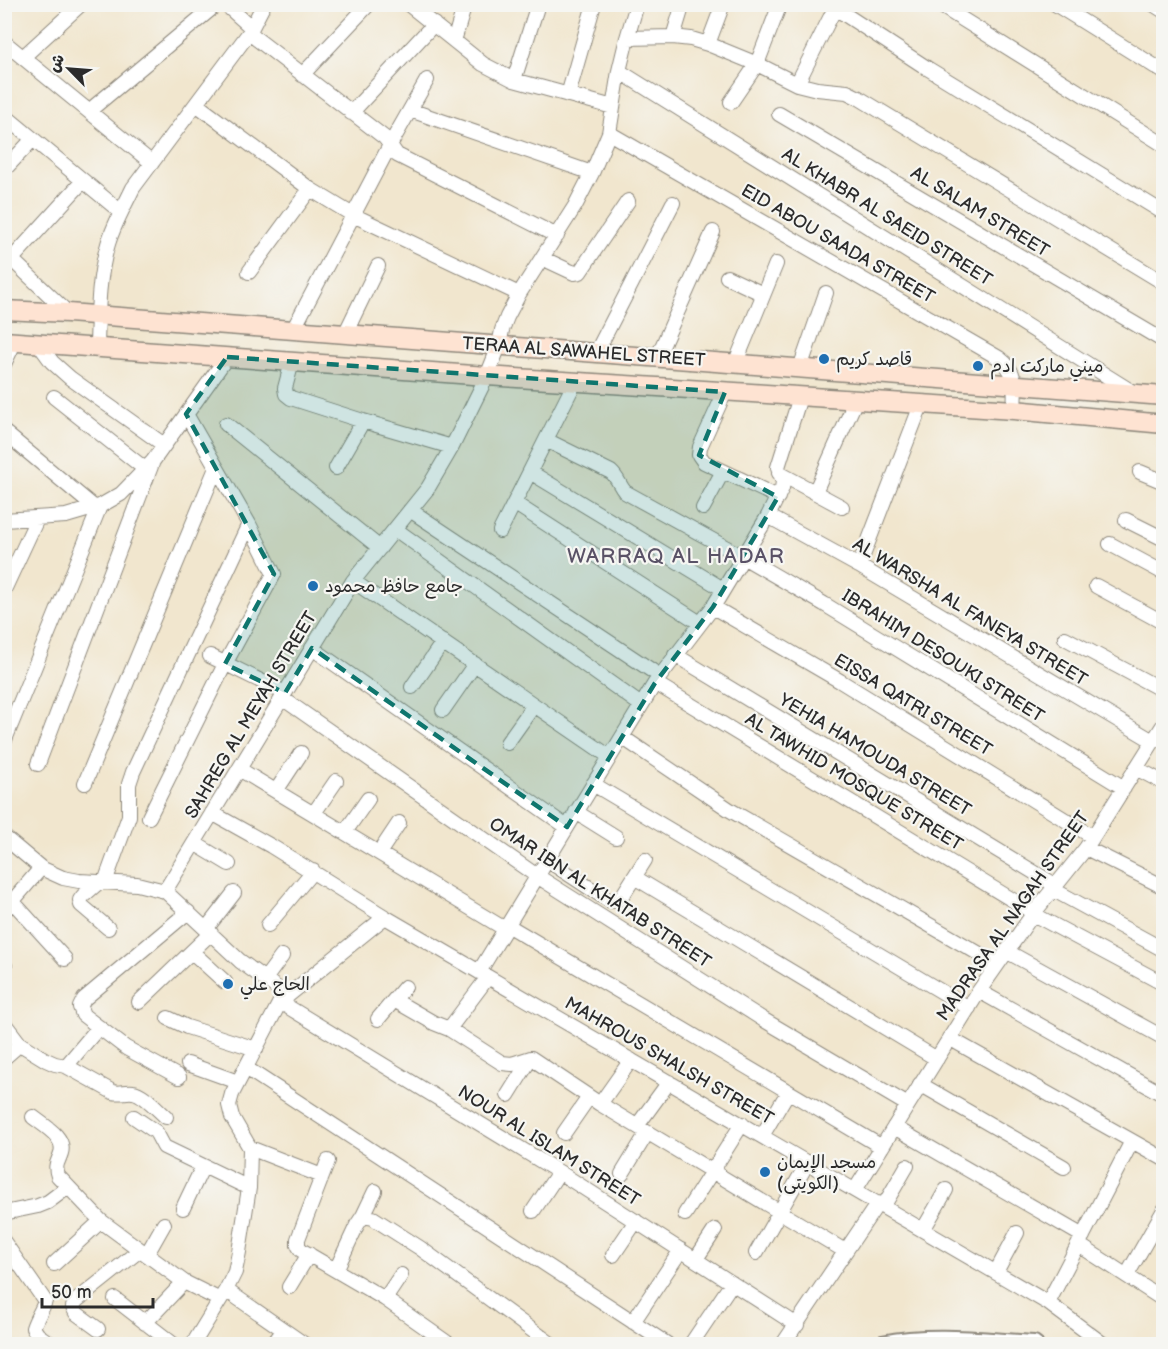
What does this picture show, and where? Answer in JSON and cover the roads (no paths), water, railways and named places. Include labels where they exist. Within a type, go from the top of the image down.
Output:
[{"type":"main road","name":"TERAA AL SAWAHEL STREET","points":[[4,310],[1164,396]]},
{"type":"main road","name":"TERAA AL SAWAHEL STREET","points":[[10,341],[487,376],[1014,410],[1164,424]]},
{"type":"street","points":[[23,57],[81,4]]},
{"type":"street","points":[[89,111],[218,4]]},
{"type":"street","points":[[225,4],[302,75],[385,138],[397,155],[557,236]]},
{"type":"street","points":[[97,347],[104,263],[108,245],[121,212],[133,188],[251,30],[264,4]]},
{"type":"street","points":[[302,75],[369,4]]},
{"type":"street","points":[[408,4],[483,64],[514,80],[613,107]]},
{"type":"street","points":[[454,41],[465,4]]},
{"type":"street","points":[[514,80],[538,4]]},
{"type":"street","points":[[568,95],[594,4]]},
{"type":"street","name":"SAHREG AL MEYAH STREET","points":[[165,891],[353,580],[428,488],[452,447],[487,376],[507,317],[592,174],[609,133],[619,71],[638,4]]},
{"type":"street","points":[[673,37],[683,4]]},
{"type":"street","points":[[708,44],[723,4]]},
{"type":"street","points":[[731,102],[757,64],[780,4]]},
{"type":"street","points":[[938,4],[1164,145]]},
{"type":"street","points":[[1054,4],[1164,72]]},
{"type":"street","points":[[1154,4],[1164,11]]},
{"type":"street","points":[[797,84],[836,6],[927,68],[1164,213]]},
{"type":"street","points":[[351,112],[434,24]]},
{"type":"street","points":[[627,38],[691,39],[757,64],[797,84],[847,92],[1164,283]]},
{"type":"street","points":[[4,42],[152,163]]},
{"type":"street","name":"AL KHABR AL SAEID STREET","points":[[619,71],[1135,394]]},
{"type":"street","points":[[293,330],[390,145],[427,80]]},
{"type":"street","points":[[196,104],[310,189],[353,215],[519,294]]},
{"type":"street","points":[[410,110],[592,174]]},
{"type":"street","name":"AL SALAM STREET","points":[[779,114],[1164,341]]},
{"type":"street","points":[[4,115],[121,212]]},
{"type":"street","name":"EID ABOU SAADA STREET","points":[[609,133],[999,358],[1012,370],[1015,385]]},
{"type":"street","points":[[4,170],[33,139]]},
{"type":"street","points":[[68,313],[8,256],[83,181]]},
{"type":"street","points":[[249,272],[310,189]]},
{"type":"street","points":[[542,258],[574,273],[580,272],[628,201]]},
{"type":"street","points":[[596,353],[674,203]]},
{"type":"street","points":[[657,358],[713,232]]},
{"type":"street","points":[[735,364],[776,264]]},
{"type":"street","points":[[345,334],[378,266]]},
{"type":"street","points":[[727,277],[763,294]]},
{"type":"street","points":[[800,368],[826,293]]},
{"type":"street","points":[[4,364],[10,341]]},
{"type":"street","points":[[38,343],[65,375],[164,445]]},
{"type":"street","points":[[4,520],[66,516],[97,507],[121,494],[149,465],[226,357]]},
{"type":"street","points":[[292,362],[285,388],[286,394],[291,398],[452,447]]},
{"type":"street","points":[[500,531],[575,382]]},
{"type":"street","points":[[1014,410],[1015,385]]},
{"type":"street","points":[[725,392],[700,447],[699,455],[704,462],[778,497]]},
{"type":"street","points":[[449,1029],[483,974],[506,927],[641,705],[675,655],[713,607],[768,516],[783,485],[779,473],[780,461],[800,396]]},
{"type":"street","points":[[54,397],[149,465]]},
{"type":"street","points":[[815,492],[856,400]]},
{"type":"street","points":[[859,566],[921,405]]},
{"type":"street","points":[[148,817],[225,664],[274,574],[249,524],[186,414]]},
{"type":"street","points":[[336,468],[363,421]]},
{"type":"street","points":[[226,424],[380,548]]},
{"type":"street","points":[[4,432],[97,507]]},
{"type":"street","name":"IBRAHIM DESOUKI STREET","points":[[546,440],[611,472],[616,476],[625,492],[824,604],[1124,788]]},
{"type":"street","points":[[38,764],[149,465]]},
{"type":"street","points":[[85,783],[216,468]]},
{"type":"street","points":[[703,508],[723,471]]},
{"type":"street","points":[[530,472],[723,589]]},
{"type":"street","points":[[1140,472],[1164,482]]},
{"type":"street","points":[[779,473],[842,507]]},
{"type":"street","points":[[514,503],[700,623]]},
{"type":"street","points":[[4,742],[97,507]]},
{"type":"street","name":"AL TAWHID MOSQUE STREET","points":[[410,510],[657,680],[1034,913],[1164,984]]},
{"type":"street","name":"AL WARSHA AL FANEYA STREET","points":[[768,516],[859,566],[1153,741]]},
{"type":"street","points":[[4,590],[37,519]]},
{"type":"street","points":[[1126,520],[1164,539]]},
{"type":"street","points":[[108,927],[81,905],[80,900],[102,882],[129,816],[129,784],[133,772],[249,524]]},
{"type":"street","points":[[395,529],[641,705]]},
{"type":"street","points":[[1110,544],[1164,573]]},
{"type":"street","points":[[353,580],[610,757]]},
{"type":"street","points":[[1096,586],[1164,623]]},
{"type":"street","name":"EISSA QATRI STREET","points":[[713,607],[840,681],[1089,842],[1161,881]]},
{"type":"street","points":[[1065,638],[1164,691]]},
{"type":"street","points":[[412,687],[443,642]]},
{"type":"street","points":[[312,648],[567,827]]},
{"type":"street","name":"YEHIA HAMOUDA STREET","points":[[675,655],[1054,887],[1164,950]]},
{"type":"street","name":"OMAR IBN AL KHATAB STREET","points":[[210,656],[283,696],[537,876],[764,1020],[908,1105]]},
{"type":"street","points":[[443,710],[475,664]]},
{"type":"street","points":[[507,743],[534,705]]},
{"type":"street","name":"MADRASA AL NAGAH STREET","points":[[855,1190],[979,991],[1034,913],[1089,842],[1164,724]]},
{"type":"street","points":[[622,737],[730,810],[997,964]]},
{"type":"street","points":[[276,791],[301,753]]},
{"type":"street","points":[[239,768],[379,853],[882,1147]]},
{"type":"street","points":[[1136,768],[1164,783]]},
{"type":"street","points":[[314,813],[336,781]]},
{"type":"street","points":[[594,784],[969,1008]]},
{"type":"street","points":[[345,832],[368,799]]},
{"type":"street","points":[[576,812],[616,837]]},
{"type":"street","name":"MAHROUS SHALSH STREET","points":[[212,813],[483,974],[996,1272],[1048,1303],[1104,1344]]},
{"type":"street","points":[[379,853],[399,823]]},
{"type":"street","points":[[4,837],[42,868],[63,878],[137,884],[165,891]]},
{"type":"street","points":[[194,843],[230,864]]},
{"type":"street","points":[[547,860],[608,900],[615,901],[621,898],[645,860]]},
{"type":"street","points":[[42,868],[9,907],[65,959]]},
{"type":"street","points":[[268,925],[313,871]]},
{"type":"street","points":[[634,877],[937,1059]]},
{"type":"street","name":"NOUR AL ISLAM STREET","points":[[165,891],[240,961],[265,979],[284,999],[696,1259],[796,1325]]},
{"type":"street","points":[[140,1002],[192,952],[234,893]]},
{"type":"street","points":[[179,1077],[126,1048],[83,1015],[80,1007],[84,999],[188,912]]},
{"type":"street","points":[[193,1344],[235,1272],[249,1188],[250,1148],[232,1117],[229,1105],[238,1082],[284,999],[385,916]]},
{"type":"street","points":[[1006,951],[1164,1038]]},
{"type":"street","points":[[192,952],[225,982]]},
{"type":"street","points":[[265,979],[282,956]]},
{"type":"street","points":[[378,1019],[405,987]]},
{"type":"street","points":[[979,991],[1164,1095]]},
{"type":"street","points":[[394,1000],[449,1029],[502,1063],[512,1064],[531,1058]]},
{"type":"street","points":[[168,1018],[187,1027],[256,1048]]},
{"type":"street","points":[[4,1023],[20,1044],[46,1060],[66,1066],[113,1092],[120,1094],[134,1092],[141,1095],[166,1117]]},
{"type":"street","points":[[66,1066],[99,1027]]},
{"type":"street","points":[[949,1038],[1164,1159]]},
{"type":"street","points":[[4,1058],[20,1044]]},
{"type":"street","points":[[508,1095],[531,1058]]},
{"type":"street","points":[[531,1058],[642,1130],[846,1251]]},
{"type":"street","points":[[564,1133],[632,1060]]},
{"type":"street","points":[[188,1064],[238,1082]]},
{"type":"street","points":[[246,1068],[668,1344]]},
{"type":"street","points":[[622,1174],[642,1130],[669,1082]]},
{"type":"street","points":[[920,1084],[1064,1167]]},
{"type":"street","points":[[762,1136],[788,1092]]},
{"type":"street","points":[[33,1117],[59,1138],[62,1150],[55,1167],[58,1176],[101,1221],[184,1282],[223,1295],[304,1344]]},
{"type":"street","points":[[134,1117],[156,1132],[164,1147],[249,1188]]},
{"type":"street","points":[[685,1214],[742,1124]]},
{"type":"street","points":[[894,1127],[1081,1240],[1164,1300]]},
{"type":"street","points":[[1048,1303],[1132,1141]]},
{"type":"street","points":[[250,1148],[322,1176]]},
{"type":"street","points":[[328,1161],[298,1239],[301,1250],[385,1299],[449,1344]]},
{"type":"street","points":[[756,1253],[808,1162]]},
{"type":"street","points":[[183,1208],[203,1166]]},
{"type":"street","points":[[783,1344],[907,1166]]},
{"type":"street","points":[[533,1210],[559,1172]]},
{"type":"street","points":[[4,1213],[48,1202],[69,1187]]},
{"type":"street","points":[[923,1230],[946,1190]]},
{"type":"street","points":[[336,1270],[375,1191]]},
{"type":"street","points":[[1127,1275],[1164,1210]]},
{"type":"street","points":[[363,1216],[373,1218],[420,1248],[551,1344]]},
{"type":"street","points":[[54,1264],[101,1221]]},
{"type":"street","points":[[613,1255],[636,1221]]},
{"type":"street","points":[[98,1329],[76,1313],[73,1307],[76,1301],[143,1252],[164,1224]]},
{"type":"street","points":[[696,1259],[715,1230]]},
{"type":"street","points":[[996,1272],[1017,1233]]},
{"type":"street","points":[[4,1242],[45,1301],[33,1328],[38,1335],[51,1344]]},
{"type":"street","points":[[633,1322],[681,1250]]},
{"type":"street","points":[[288,1287],[309,1254]]},
{"type":"street","points":[[385,1299],[401,1275]]},
{"type":"street","points":[[145,1323],[184,1282]]},
{"type":"street","points":[[691,1344],[732,1283]]},
{"type":"street","points":[[115,1299],[173,1344]]},
{"type":"street","points":[[273,1344],[284,1330]]},
{"type":"street","points":[[882,1344],[904,1340],[1034,1344]]},
{"type":"place","name":"قاصد كريم","points":[[824,359]]},
{"type":"place","name":"ميني ماركت ادم","points":[[978,366]]},
{"type":"place","name":"جامع حافظ محمود","points":[[313,586]]},
{"type":"place","name":"الحاج علي","points":[[228,984]]},
{"type":"place","name":"مسجد الإيمان (الكويتى)","points":[[765,1172]]},
{"type":"district","name":"WARRAQ AL HADAR","points":[[676,556]]}]
